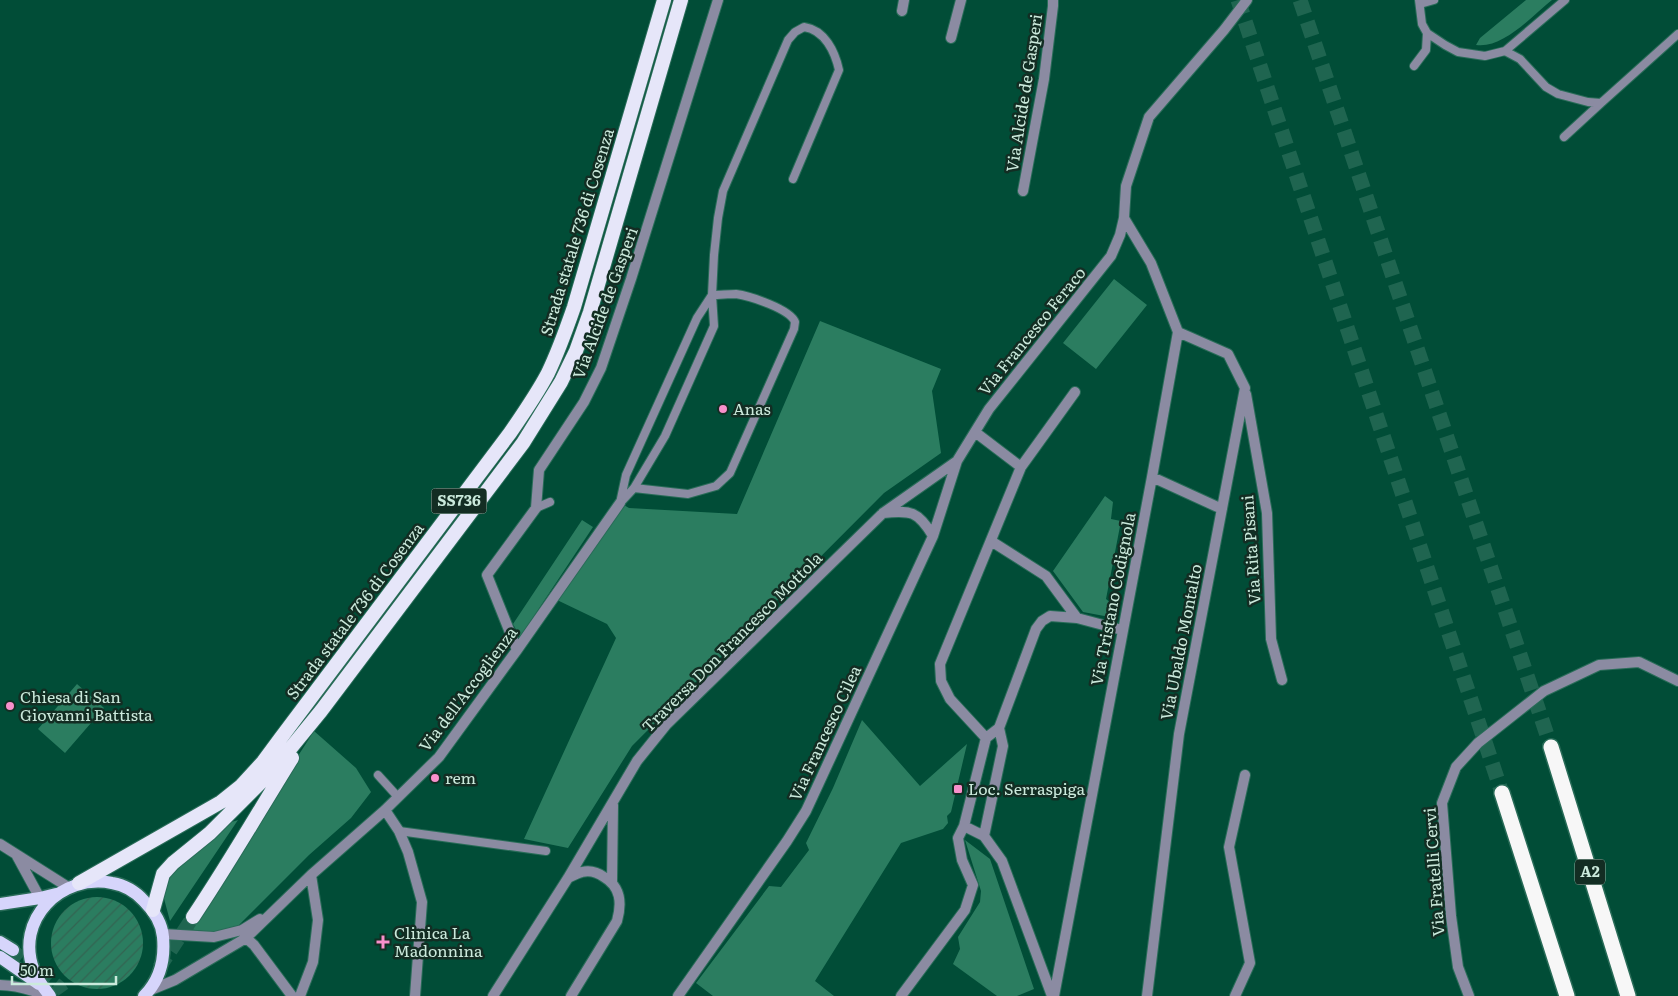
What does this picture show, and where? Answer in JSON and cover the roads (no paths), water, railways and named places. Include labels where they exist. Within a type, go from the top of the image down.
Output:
[{"type":"highway","name":"Strada statale 736 di Cosenza","points":[[74,885],[200,815],[221,802],[241,786],[263,762],[510,433],[531,402],[547,375],[561,345],[574,307],[664,0]]},
{"type":"highway","name":"Strada statale 736 di Cosenza","points":[[153,910],[163,874],[173,863],[210,834],[272,771],[321,710],[523,443],[545,411],[576,351],[590,312],[681,0]]},
{"type":"highway","points":[[193,916],[223,873],[238,845],[321,710]]},
{"type":"highway","name":"A2","points":[[1551,748],[1628,996]]},
{"type":"highway","points":[[1502,793],[1567,996]]},
{"type":"main road","points":[[0,904],[42,902],[74,885],[100,880],[120,884],[139,895],[153,910],[163,934],[164,954],[159,974],[146,994]]},
{"type":"main road","points":[[42,902],[30,937],[30,954],[33,970],[46,992]]},
{"type":"main road","points":[[0,942],[13,950]]},
{"type":"main road","points":[[0,957],[46,992]]},
{"type":"street","name":"Via Alcide de Gasperi","points":[[536,508],[539,470],[584,402],[601,368],[643,242],[718,0]]},
{"type":"street","points":[[902,11],[904,0]]},
{"type":"street","points":[[951,38],[961,0]]},
{"type":"street","name":"Via Alcide de Gasperi","points":[[1023,191],[1044,79],[1053,0]]},
{"type":"street","name":"Via Francesco Feraco","points":[[956,461],[989,409],[1112,256],[1120,236],[1124,218],[1126,186],[1149,118],[1247,0]]},
{"type":"street","points":[[1124,218],[1151,263],[1178,332],[1228,354],[1245,388]]},
{"type":"street","name":"Via Tristano Codignola","points":[[1053,996],[1178,332]]},
{"type":"street","name":"Via Ubaldo Montalto","points":[[1147,996],[1179,734],[1245,388]]},
{"type":"street","name":"Via Rita Pisani","points":[[1245,388],[1267,513],[1271,639],[1282,680]]},
{"type":"street","points":[[986,738],[950,699],[941,681],[940,664],[1020,466],[1075,392]]},
{"type":"street","points":[[975,432],[1020,466]]},
{"type":"street","name":"Traversa Don Francesco Mottola","points":[[493,996],[568,878],[637,761],[666,725],[883,513],[956,461]]},
{"type":"street","name":"Via Francesco Cilea","points":[[678,996],[806,811],[933,536],[956,461]]},
{"type":"street","points":[[1152,477],[1222,509]]},
{"type":"street","name":"Via dell'Accoglienza","points":[[146,994],[175,980],[246,938],[311,875],[385,810],[438,758],[517,650],[620,503]]},
{"type":"street","points":[[517,650],[487,576],[536,508]]},
{"type":"street","points":[[883,513],[905,511],[917,516],[925,522],[933,536]]},
{"type":"street","points":[[991,541],[1046,576],[1077,618]]},
{"type":"street","points":[[902,996],[965,910],[973,885],[962,860],[958,838],[964,826],[986,738],[999,728],[1036,629],[1042,621],[1050,616],[1077,618],[1122,630]]},
{"type":"street","name":"Via Fratelli Cervi","points":[[1469,996],[1458,967],[1451,916],[1442,804],[1456,767],[1478,743],[1544,691],[1599,665],[1639,662],[1678,680]]},
{"type":"street","points":[[984,836],[1003,746],[999,728]]},
{"type":"street","points":[[1235,996],[1250,963],[1228,847],[1245,775]]},
{"type":"street","points":[[571,996],[618,921],[620,898],[612,882],[613,804]]},
{"type":"street","points":[[385,810],[399,831],[408,852],[422,902],[415,996]]},
{"type":"street","points":[[964,826],[984,836],[1002,862],[1053,996]]},
{"type":"street","points":[[0,844],[74,885]]},
{"type":"street","points":[[17,855],[42,902]]},
{"type":"street","points":[[568,878],[583,871],[596,872],[612,882]]},
{"type":"street","points":[[300,996],[314,962],[318,920],[311,875]]},
{"type":"street","name":"Via dell'Accoglienza","points":[[163,934],[214,937],[242,930],[272,913]]},
{"type":"street","points":[[246,938],[254,945],[292,996]]},
{"type":"street","points":[[0,985],[10,985],[46,992]]},
{"type":"lane","points":[[1434,0],[1420,2],[1422,24],[1427,33],[1458,52],[1485,56],[1505,51],[1565,0]]},
{"type":"lane","points":[[620,503],[634,488],[665,436],[714,326],[712,295],[714,255],[723,191],[788,40],[795,32],[804,27],[812,29],[828,43],[834,51],[839,70],[793,179]]},
{"type":"lane","points":[[1414,66],[1426,50],[1427,33]]},
{"type":"lane","points":[[1564,137],[1678,34]]},
{"type":"lane","points":[[1505,51],[1520,59],[1546,87],[1558,94],[1588,102],[1601,103]]},
{"type":"lane","points":[[634,488],[688,494],[716,486],[730,473],[794,329],[795,322],[790,315],[759,300],[736,294],[712,295]]},
{"type":"lane","points":[[620,503],[626,475],[697,318],[712,295]]},
{"type":"lane","points":[[536,508],[550,502]]},
{"type":"lane","points":[[378,775],[398,797]]},
{"type":"lane","points":[[399,831],[546,851]]},
{"type":"tunnel","points":[[1238,0],[1502,793]]},
{"type":"tunnel","points":[[1300,0],[1551,747]]},
{"type":"tunnel","points":[[159,968],[193,917]]},
{"type":"tunnel","points":[[13,950],[59,986],[66,996]]},
{"type":"place","name":"Anas","points":[[723,409]]},
{"type":"place","name":"Chiesa di San Giovanni Battista","points":[[10,706]]},
{"type":"place","name":"rem","points":[[435,778]]},
{"type":"place","name":"Loc. Serraspiga","points":[[958,789]]},
{"type":"place","name":"Clinica La Madonnina","points":[[383,942]]}]
